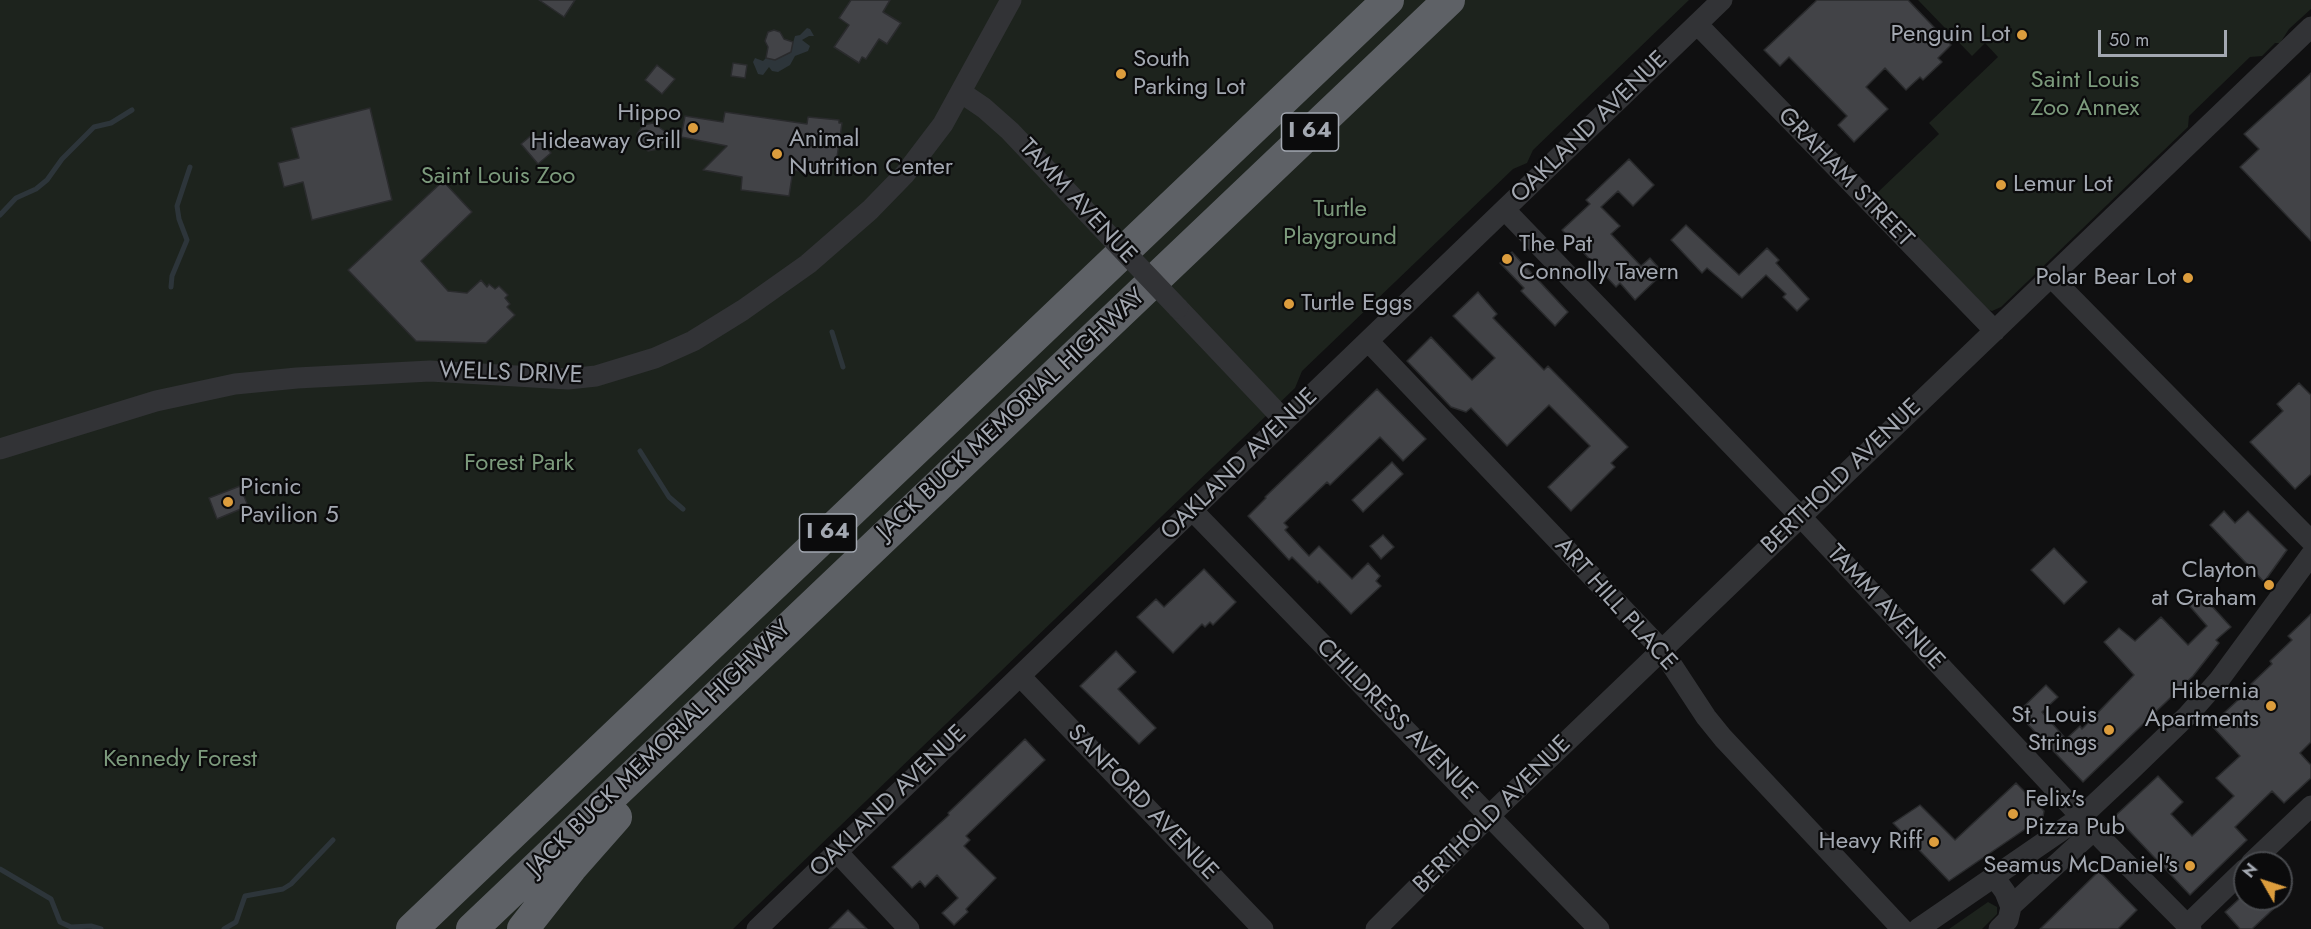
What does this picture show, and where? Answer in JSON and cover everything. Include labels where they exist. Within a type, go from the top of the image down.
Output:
[{"type":"highway","name":"JACK BUCK MEMORIAL HIGHWAY","points":[[412,929],[1388,0]]},
{"type":"highway","name":"JACK BUCK MEMORIAL HIGHWAY","points":[[472,929],[1449,0]]},
{"type":"highway","points":[[1413,34],[1473,0]]},
{"type":"highway","points":[[523,929],[571,868],[687,739],[727,686]]},
{"type":"street","name":"WELLS DRIVE","points":[[0,449],[156,401],[235,384],[297,378],[430,371],[568,378],[596,376],[655,358],[693,341],[743,310],[808,264],[849,231],[886,194],[943,124],[1011,0]]},
{"type":"street","name":"OAKLAND AVENUE","points":[[757,929],[1722,0]]},
{"type":"street","name":"GRAHAM STREET","points":[[1697,24],[1995,331]]},
{"type":"street","name":"BERTHOLD AVENUE","points":[[1376,929],[1662,650],[2311,27]]},
{"type":"street","name":"TAMM AVENUE","points":[[962,93],[1004,125],[1285,421]]},
{"type":"street","name":"TAMM AVENUE","points":[[1505,210],[1800,518],[2087,824],[2189,927]]},
{"type":"street","points":[[2051,277],[2311,541]]},
{"type":"street","name":"ART HILL PLACE","points":[[1368,341],[1662,650],[1706,717],[1724,738],[1902,929]]},
{"type":"street","name":"CHILDRESS AVENUE","points":[[1192,510],[1599,929]]},
{"type":"street","points":[[1999,929],[2008,920],[2011,906],[2205,696],[2233,662],[2311,555]]},
{"type":"street","name":"SANFORD AVENUE","points":[[1020,676],[1263,929]]},
{"type":"street","points":[[2264,851],[2311,806]]},
{"type":"street","points":[[1918,929],[1995,878],[2087,824]]},
{"type":"street","points":[[837,852],[909,929]]},
{"type":"street","points":[[1995,878],[2011,906]]},
{"type":"street","points":[[2189,927],[2233,881]]},
{"type":"green space","name":"Forest Park","points":[[0,0],[1689,0],[1533,150],[1527,163],[1513,169],[1302,371],[1295,388],[733,929],[0,929]]},
{"type":"green space","name":"Saint Louis Zoo Annex","points":[[1918,0],[2311,0],[2311,9],[2289,29],[2280,43],[2275,43],[2262,56],[2250,57],[2189,116],[2188,127],[2001,307],[1992,311],[1866,186],[1868,184],[1877,193],[1939,134],[1929,123],[1998,57],[1985,43],[1972,56]]},
{"type":"green space","points":[[1988,902],[1997,907],[1997,914],[1982,929],[1949,929]]},
{"type":"shaded area","points":[[807,28],[814,36],[802,40],[810,46],[808,51],[795,56],[790,65],[778,72],[772,71],[769,67],[763,75],[758,74],[753,62],[755,58],[763,61],[766,58],[775,60],[790,53],[795,36],[800,35]]},
{"type":"building","points":[[539,0],[575,0],[564,17]]},
{"type":"building","points":[[851,0],[890,0],[883,12],[901,23],[887,44],[879,39],[866,59],[862,57],[859,63],[834,47],[849,25],[839,18]]},
{"type":"building","points":[[1817,0],[1908,0],[1951,45],[1938,58],[1942,62],[1923,80],[1920,77],[1906,90],[1885,68],[1866,87],[1888,109],[1854,142],[1838,125],[1847,116],[1789,57],[1780,66],[1764,50]]},
{"type":"building","points":[[774,30],[780,32],[784,39],[793,42],[791,52],[775,60],[766,58],[768,47],[765,41],[768,32]]},
{"type":"building","points":[[733,63],[747,65],[745,78],[731,76]]},
{"type":"building","points":[[657,65],[675,79],[662,94],[645,80]]},
{"type":"building","points":[[2311,73],[2311,241],[2240,167],[2259,149],[2244,134]]},
{"type":"building","points":[[370,108],[392,200],[312,220],[303,182],[284,187],[278,163],[299,158],[291,128]]},
{"type":"building","name":"Animal Nutrition Center","points":[[725,112],[807,124],[808,117],[839,120],[839,123],[842,123],[836,164],[817,162],[815,173],[793,170],[789,196],[741,190],[742,177],[703,170],[727,146],[681,137],[685,116],[723,122]]},
{"type":"building","points":[[653,123],[669,134],[658,149],[648,151],[638,144],[637,134],[643,125]]},
{"type":"building","points":[[534,133],[551,153],[538,164],[521,144]]},
{"type":"building","points":[[1629,159],[1654,185],[1633,206],[1618,191],[1601,207],[1620,226],[1611,234],[1641,266],[1650,258],[1659,268],[1655,272],[1659,277],[1635,300],[1620,283],[1616,287],[1562,230],[1590,204],[1586,200]]},
{"type":"building","points":[[443,181],[472,212],[421,261],[448,291],[467,293],[481,280],[487,287],[489,284],[495,289],[499,286],[508,295],[505,298],[510,304],[507,307],[515,315],[486,343],[416,341],[348,270]]},
{"type":"building","points":[[1686,225],[1739,275],[1767,248],[1779,260],[1776,263],[1809,299],[1797,311],[1783,297],[1786,294],[1766,275],[1742,298],[1707,268],[1702,273],[1671,240]]},
{"type":"building","points":[[1512,252],[1568,312],[1555,326],[1521,291],[1524,288],[1500,263]]},
{"type":"building","points":[[1478,292],[1497,314],[1493,318],[1544,370],[1548,366],[1628,447],[1611,463],[1615,467],[1571,511],[1548,487],[1590,446],[1549,405],[1507,446],[1471,408],[1466,412],[1451,407],[1407,361],[1431,337],[1472,380],[1495,358],[1453,316]]},
{"type":"building","points":[[2299,383],[2311,395],[2311,474],[2295,489],[2250,442],[2283,411],[2277,404]]},
{"type":"building","points":[[1377,389],[1426,439],[1403,461],[1380,437],[1330,485],[1327,482],[1284,523],[1288,527],[1285,530],[1309,556],[1319,546],[1352,579],[1368,563],[1380,576],[1376,581],[1381,586],[1351,614],[1292,557],[1289,560],[1248,516]]},
{"type":"building","points":[[1392,462],[1403,474],[1363,512],[1352,500]]},
{"type":"building","name":"Picnic Pavilion 5","points":[[240,486],[248,506],[217,519],[209,498]]},
{"type":"building","points":[[2224,511],[2235,523],[2248,511],[2287,550],[2264,582],[2210,525]]},
{"type":"building","points":[[1383,535],[1394,547],[1381,559],[1370,546]]},
{"type":"building","points":[[2054,548],[2087,582],[2064,604],[2031,570]]},
{"type":"building","points":[[1204,569],[1236,602],[1213,625],[1210,622],[1205,627],[1202,624],[1173,653],[1137,617],[1156,599],[1164,607]]},
{"type":"building","points":[[2199,592],[2231,627],[2216,640],[2219,643],[2193,676],[2083,782],[2017,713],[2046,685],[2058,697],[2042,712],[2066,739],[2080,726],[2082,729],[2134,675],[2104,642],[2119,628],[2135,641],[2161,617],[2188,645],[2207,626],[2187,603]]},
{"type":"building","points":[[2311,614],[2311,742],[2300,753],[2311,765],[2311,778],[2284,803],[2272,791],[2235,827],[2247,840],[2233,851],[2190,895],[2115,816],[2158,776],[2183,802],[2171,814],[2192,836],[2234,796],[2216,778],[2240,756],[2211,725],[2253,686],[2251,684],[2272,664],[2270,661],[2292,640],[2288,636]]},
{"type":"building","points":[[1116,651],[1136,672],[1118,689],[1156,728],[1139,744],[1080,686]]},
{"type":"building","points":[[1025,739],[1045,760],[966,836],[970,840],[964,846],[996,878],[954,925],[942,913],[958,898],[937,875],[925,887],[920,881],[912,888],[892,867],[949,815],[948,813]]},
{"type":"building","points":[[2016,783],[2044,811],[2043,817],[1949,881],[1893,823],[1920,805],[1955,840]]},
{"type":"building","points":[[2099,871],[2137,910],[2118,929],[2040,929]]},
{"type":"building","points":[[2233,905],[2233,911],[2271,911],[2252,929],[2240,929],[2225,912]]},
{"type":"building","points":[[848,910],[867,929],[829,929]]},
{"type":"waterway","points":[[0,215],[16,198],[36,189],[47,180],[62,159],[94,127],[111,123],[132,110]]},
{"type":"waterway","points":[[171,287],[172,276],[187,240],[177,206],[190,167]]},
{"type":"waterway","points":[[832,332],[843,367]]},
{"type":"waterway","points":[[640,451],[669,497],[683,509]]},
{"type":"waterway","points":[[224,929],[236,922],[245,896],[283,889],[291,884],[333,840]]},
{"type":"waterway","points":[[0,869],[51,899],[60,922],[71,927],[91,926],[101,929]]},
{"type":"place","name":"Penguin Lot","points":[[2022,35]]},
{"type":"place","name":"South Parking Lot","points":[[1121,74]]},
{"type":"place","name":"Hippo Hideaway Grill","points":[[693,128]]},
{"type":"place","name":"Animal Nutrition Center","points":[[777,154]]},
{"type":"place","name":"Lemur Lot","points":[[2001,185]]},
{"type":"place","name":"The Pat Connolly Tavern","points":[[1507,259]]},
{"type":"place","name":"Polar Bear Lot","points":[[2188,278]]},
{"type":"place","name":"Turtle Eggs","points":[[1289,304]]},
{"type":"place","name":"Picnic Pavilion 5","points":[[228,502]]},
{"type":"place","name":"Clayton at Graham","points":[[2269,585]]},
{"type":"place","name":"Hibernia Apartments","points":[[2271,706]]},
{"type":"place","name":"St. Louis Strings","points":[[2109,730]]},
{"type":"place","name":"Felix's Pizza Pub","points":[[2013,814]]},
{"type":"place","name":"Heavy Riff","points":[[1934,842]]},
{"type":"place","name":"Seamus McDaniel's","points":[[2190,866]]},
{"type":"park label","name":"Saint Louis Zoo","points":[[498,177]]},
{"type":"park label","name":"Turtle Playground","points":[[1340,224]]},
{"type":"park label","name":"Kennedy Forest","points":[[180,760]]}]
